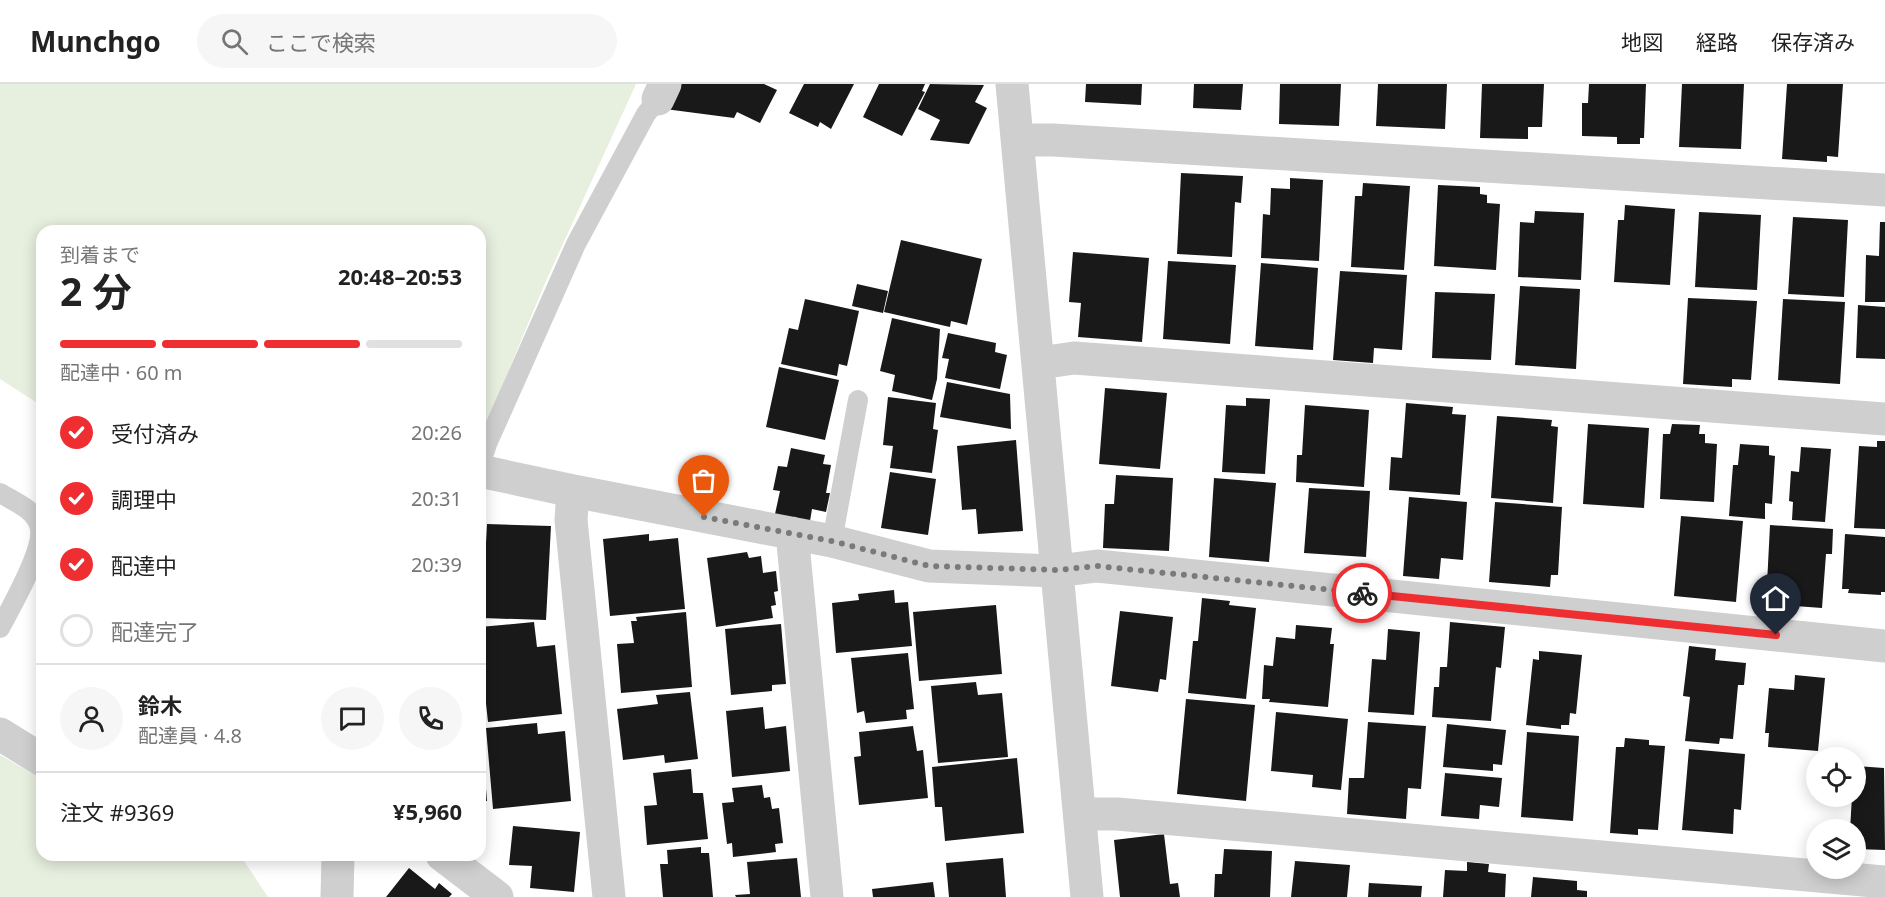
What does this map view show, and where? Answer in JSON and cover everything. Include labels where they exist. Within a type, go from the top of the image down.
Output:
[{"type":"street","points":[[1012,84],[1040,363],[1087,897]]},
{"type":"street","points":[[1018,140],[1053,140],[1885,190]]},
{"type":"street","points":[[1040,363],[1074,358],[1885,419]]},
{"type":"street","points":[[486,472],[832,541],[929,566],[1057,570],[1097,566],[1885,646]]},
{"type":"street","points":[[573,491],[571,520],[609,897]]},
{"type":"street","points":[[792,533],[827,897]]},
{"type":"street","points":[[0,734],[36,756]]},
{"type":"street","points":[[1080,814],[1118,814],[1885,882]]},
{"type":"street","points":[[337,897],[338,861]]},
{"type":"street","points":[[450,861],[497,897]]},
{"type":"lane","points":[[486,447],[576,244],[646,114],[661,91]]},
{"type":"lane","points":[[832,541],[858,400]]},
{"type":"lane","points":[[0,493],[30,512],[36,520]]},
{"type":"lane","points":[[0,628],[36,555]]},
{"type":"green space","points":[[0,84],[636,84],[545,283],[486,425],[486,225],[36,225],[36,402],[0,379]]},
{"type":"green space","points":[[0,755],[36,776],[36,861],[244,861],[268,897],[0,897]]},
{"type":"building","points":[[678,84],[764,84],[777,90],[760,123],[737,112],[734,118],[665,109]]},
{"type":"building","points":[[804,84],[854,84],[831,129],[820,122],[818,127],[789,113]]},
{"type":"building","points":[[879,84],[925,84],[922,91],[925,92],[902,136],[863,117]]},
{"type":"building","points":[[930,84],[984,85],[975,102],[987,108],[969,144],[930,140],[940,120],[918,109]]},
{"type":"building","points":[[1086,84],[1142,84],[1141,105],[1085,102]]},
{"type":"building","points":[[1194,84],[1243,84],[1241,110],[1193,108]]},
{"type":"building","points":[[1280,84],[1341,84],[1339,126],[1279,124]]},
{"type":"building","points":[[1378,84],[1447,84],[1445,129],[1376,126]]},
{"type":"building","points":[[1482,84],[1544,84],[1542,127],[1528,127],[1528,139],[1480,138]]},
{"type":"building","points":[[1589,84],[1646,84],[1644,138],[1640,138],[1640,144],[1617,144],[1617,137],[1582,136],[1582,103],[1588,103]]},
{"type":"building","points":[[1682,84],[1744,84],[1741,149],[1679,147]]},
{"type":"building","points":[[1787,84],[1843,84],[1838,157],[1827,156],[1827,162],[1782,159]]},
{"type":"building","points":[[1181,173],[1243,176],[1241,203],[1235,202],[1232,257],[1177,254]]},
{"type":"building","points":[[1290,178],[1323,180],[1319,261],[1261,258],[1263,214],[1270,215],[1271,188],[1290,189]]},
{"type":"building","points":[[1363,183],[1410,186],[1404,270],[1351,267],[1355,196],[1362,196]]},
{"type":"building","points":[[1438,185],[1480,187],[1480,194],[1487,195],[1487,203],[1500,204],[1496,270],[1434,266]]},
{"type":"building","points":[[1625,205],[1675,209],[1670,285],[1614,282],[1618,220],[1624,220]]},
{"type":"building","points":[[1535,211],[1584,213],[1581,280],[1518,277],[1520,222],[1534,223]]},
{"type":"building","points":[[1699,212],[1761,215],[1757,290],[1695,287]]},
{"type":"building","points":[[1793,217],[1848,220],[1844,297],[1788,294]]},
{"type":"building","points":[[1880,222],[1885,222],[1885,302],[1865,302],[1866,255],[1879,256]]},
{"type":"building","points":[[901,240],[982,259],[967,325],[951,321],[950,327],[884,312]]},
{"type":"building","points":[[1073,252],[1149,258],[1142,342],[1078,337],[1081,303],[1069,302]]},
{"type":"building","points":[[1168,261],[1236,265],[1230,344],[1163,339]]},
{"type":"building","points":[[1261,263],[1318,268],[1313,350],[1255,346]]},
{"type":"building","points":[[1340,271],[1407,275],[1402,350],[1374,348],[1373,363],[1333,360]]},
{"type":"building","points":[[857,284],[888,291],[883,313],[852,306]]},
{"type":"building","points":[[1520,286],[1580,289],[1576,369],[1515,365]]},
{"type":"building","points":[[1435,292],[1495,294],[1491,360],[1432,358]]},
{"type":"building","points":[[1688,298],[1757,301],[1751,380],[1732,379],[1732,387],[1683,384]]},
{"type":"building","points":[[805,299],[859,311],[847,366],[839,364],[837,376],[781,364],[789,328],[798,330]]},
{"type":"building","points":[[1783,299],[1845,302],[1840,384],[1778,380]]},
{"type":"building","points":[[1858,305],[1885,307],[1885,359],[1856,358]]},
{"type":"building","points":[[892,318],[940,329],[937,379],[932,400],[892,391],[895,375],[880,371]]},
{"type":"building","points":[[948,333],[996,343],[995,352],[1007,355],[1000,389],[945,378],[949,359],[942,358]]},
{"type":"building","points":[[779,367],[839,380],[825,440],[766,427]]},
{"type":"building","points":[[947,382],[1010,394],[1011,429],[940,417]]},
{"type":"building","points":[[1105,388],[1167,393],[1160,469],[1099,464]]},
{"type":"building","points":[[888,397],[936,403],[933,429],[938,430],[932,473],[890,468],[893,446],[883,445]]},
{"type":"building","points":[[1246,398],[1270,399],[1265,474],[1222,472],[1226,405],[1246,406]]},
{"type":"building","points":[[1406,403],[1453,407],[1452,414],[1466,415],[1460,495],[1389,490],[1391,457],[1402,458]]},
{"type":"building","points":[[1305,405],[1369,410],[1364,487],[1296,482],[1297,455],[1302,455]]},
{"type":"building","points":[[1497,416],[1552,420],[1551,426],[1558,427],[1553,503],[1491,498]]},
{"type":"building","points":[[1588,424],[1649,428],[1644,508],[1583,504]]},
{"type":"building","points":[[1672,424],[1700,425],[1699,434],[1705,434],[1705,443],[1717,444],[1714,502],[1660,499],[1663,434],[1670,434]]},
{"type":"building","points":[[1016,440],[1023,531],[978,534],[976,509],[962,510],[957,446]]},
{"type":"building","points":[[1877,441],[1885,441],[1885,529],[1854,528],[1859,446],[1877,447]]},
{"type":"building","points":[[1740,444],[1769,446],[1769,455],[1775,456],[1772,504],[1765,503],[1765,519],[1729,516],[1733,465],[1738,465]]},
{"type":"building","points":[[1801,447],[1831,449],[1825,522],[1792,520],[1793,502],[1789,501],[1791,471],[1799,472]]},
{"type":"building","points":[[791,448],[825,455],[823,464],[831,465],[826,493],[830,493],[826,512],[812,509],[810,521],[775,514],[780,491],[773,490],[778,466],[787,467]]},
{"type":"building","points":[[890,472],[936,479],[928,535],[881,528]]},
{"type":"building","points":[[1116,475],[1173,478],[1169,551],[1103,548],[1105,504],[1114,504]]},
{"type":"building","points":[[1214,478],[1276,483],[1269,562],[1209,557]]},
{"type":"building","points":[[1309,488],[1370,491],[1366,557],[1304,553]]},
{"type":"building","points":[[1409,497],[1467,502],[1463,560],[1441,558],[1439,579],[1403,576]]},
{"type":"building","points":[[1495,502],[1562,507],[1558,575],[1551,575],[1550,587],[1489,582]]},
{"type":"building","points":[[1681,516],[1743,521],[1736,602],[1674,596]]},
{"type":"building","points":[[487,524],[551,526],[546,620],[486,618]]},
{"type":"building","points":[[1770,525],[1833,529],[1832,554],[1826,554],[1822,608],[1766,604]]},
{"type":"building","points":[[649,534],[649,541],[678,538],[685,609],[610,616],[603,539]]},
{"type":"building","points":[[1845,534],[1885,537],[1885,592],[1881,592],[1881,595],[1848,593],[1849,589],[1842,589]]},
{"type":"building","points":[[747,552],[749,558],[761,556],[763,573],[776,571],[778,591],[774,592],[776,605],[771,606],[773,618],[716,627],[707,558]]},
{"type":"building","points":[[894,590],[895,603],[908,602],[912,646],[836,653],[832,603],[859,600],[858,594]]},
{"type":"building","points":[[1202,598],[1230,601],[1229,605],[1256,608],[1246,699],[1188,693],[1193,641],[1198,641]]},
{"type":"building","points":[[996,605],[1002,674],[919,681],[913,612]]},
{"type":"building","points":[[1120,611],[1173,617],[1166,680],[1160,679],[1158,692],[1111,686]]},
{"type":"building","points":[[686,612],[692,687],[621,693],[617,644],[634,643],[631,621],[637,621],[636,617]]},
{"type":"building","points":[[534,622],[537,647],[555,645],[562,714],[488,722],[486,626]]},
{"type":"building","points":[[1450,622],[1505,627],[1501,668],[1496,667],[1491,721],[1432,717],[1434,687],[1439,687],[1440,667],[1447,667]]},
{"type":"building","points":[[781,624],[786,684],[772,685],[772,691],[731,695],[725,629]]},
{"type":"building","points":[[1296,625],[1332,628],[1330,644],[1334,644],[1328,707],[1269,702],[1270,699],[1262,699],[1264,665],[1273,666],[1276,637],[1295,639]]},
{"type":"building","points":[[1388,629],[1420,632],[1414,715],[1368,712],[1372,659],[1386,660]]},
{"type":"building","points":[[1689,646],[1716,649],[1715,660],[1746,663],[1744,685],[1738,685],[1733,739],[1720,738],[1719,744],[1685,741],[1690,697],[1683,696]]},
{"type":"building","points":[[1539,651],[1582,655],[1576,714],[1570,713],[1569,725],[1561,725],[1561,729],[1526,725],[1533,659],[1539,660]]},
{"type":"building","points":[[908,653],[914,709],[906,710],[907,719],[866,723],[864,711],[857,713],[851,658]]},
{"type":"building","points":[[1795,675],[1825,678],[1818,747],[1806,747],[1806,750],[1768,747],[1769,733],[1765,733],[1769,688],[1794,690]]},
{"type":"building","points":[[976,682],[978,695],[1002,693],[1008,757],[938,763],[931,686]]},
{"type":"building","points":[[690,692],[698,759],[665,763],[664,755],[623,760],[617,709],[658,704],[656,695]]},
{"type":"building","points":[[1186,699],[1255,705],[1246,801],[1177,794]]},
{"type":"building","points":[[763,707],[765,729],[786,726],[790,771],[732,777],[726,711]]},
{"type":"building","points":[[1276,712],[1348,719],[1341,790],[1312,787],[1313,775],[1271,771]]},
{"type":"building","points":[[1368,722],[1426,726],[1421,789],[1408,788],[1406,819],[1347,814],[1349,778],[1364,778]]},
{"type":"building","points":[[537,723],[538,734],[565,731],[571,801],[493,809],[486,728]]},
{"type":"building","points":[[1447,724],[1506,730],[1502,765],[1493,764],[1493,771],[1443,767]]},
{"type":"building","points":[[913,726],[917,751],[923,750],[928,798],[859,805],[854,757],[861,756],[859,732]]},
{"type":"building","points":[[1527,732],[1579,736],[1573,821],[1521,817]]},
{"type":"building","points":[[1625,738],[1649,740],[1649,745],[1665,746],[1658,830],[1638,829],[1638,835],[1610,833],[1616,747],[1624,747]]},
{"type":"building","points":[[1689,749],[1745,754],[1741,810],[1734,809],[1733,834],[1682,830]]},
{"type":"building","points":[[1017,758],[1024,833],[945,841],[942,807],[935,807],[932,767]]},
{"type":"building","points":[[1866,767],[1884,768],[1885,850],[1866,849],[1866,819],[1851,819],[1851,807],[1866,807]]},
{"type":"building","points":[[691,769],[693,793],[703,793],[708,839],[647,845],[644,806],[657,805],[653,773]]},
{"type":"building","points":[[1445,773],[1502,778],[1499,807],[1480,805],[1479,819],[1441,816]]},
{"type":"building","points":[[762,785],[764,798],[770,797],[772,809],[779,808],[783,843],[775,844],[776,852],[733,857],[732,843],[727,844],[722,803],[734,802],[732,788]]},
{"type":"building","points":[[513,826],[580,832],[574,892],[530,888],[532,866],[509,865]]},
{"type":"building","points":[[1164,834],[1170,884],[1178,883],[1180,897],[1120,897],[1114,840]]},
{"type":"building","points":[[701,847],[701,853],[709,853],[713,897],[663,897],[660,864],[668,864],[667,850]]},
{"type":"building","points":[[1224,849],[1272,851],[1270,897],[1214,897],[1215,874],[1222,874]]},
{"type":"building","points":[[797,858],[801,897],[736,897],[735,895],[750,894],[747,862]]},
{"type":"building","points":[[1003,858],[1006,897],[949,897],[946,863]]},
{"type":"building","points":[[1295,861],[1350,865],[1347,897],[1291,897]]},
{"type":"building","points":[[1467,862],[1489,864],[1488,872],[1506,874],[1505,897],[1443,897],[1445,870],[1467,871]]},
{"type":"building","points":[[409,868],[435,889],[439,883],[452,894],[449,897],[386,897]]},
{"type":"building","points":[[1533,877],[1577,881],[1577,890],[1587,891],[1587,897],[1531,897]]},
{"type":"building","points":[[933,882],[935,897],[873,897],[872,889]]},
{"type":"building","points":[[1369,883],[1422,886],[1421,897],[1368,897]]},
{"type":"way so far","points":[[704,517],[832,541],[929,566],[1013,570],[1057,570],[1097,566],[1362,593]]},
{"type":"route","points":[[1362,593],[1776,635]]}]
